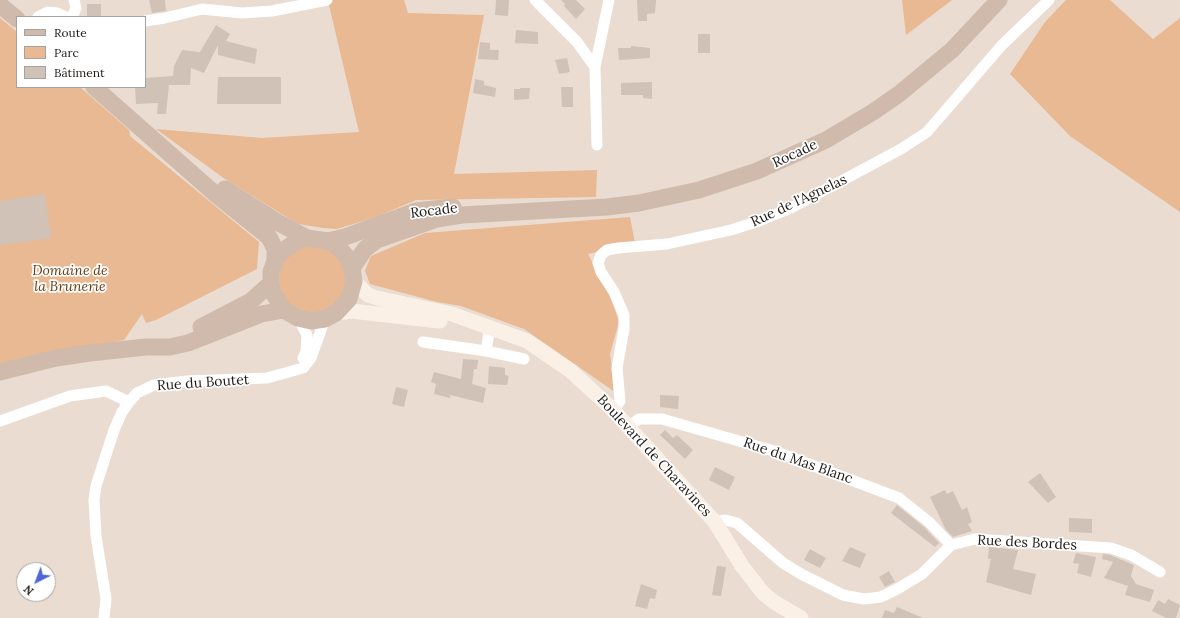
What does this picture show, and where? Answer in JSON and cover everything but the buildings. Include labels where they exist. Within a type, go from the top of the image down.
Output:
[{"type":"main road","name":"Rocade","points":[[353,274],[369,245],[389,235],[437,219],[462,215],[607,207],[670,197],[727,182],[790,158],[851,126],[899,94],[952,50],[999,0]]},
{"type":"main road","points":[[0,5],[16,18]]},
{"type":"main road","name":"Boulevard de Charavines","points":[[95,88],[269,237],[274,249],[275,262]]},
{"type":"main road","name":"Boulevard de Charavines","points":[[167,151],[278,223],[308,238],[328,241],[339,248],[347,257],[353,274],[368,295],[452,314],[527,341],[550,355],[571,371],[612,410],[715,522],[752,581],[774,602],[801,618]]},
{"type":"main road","name":"Rocade","points":[[328,241],[345,237],[401,215],[430,209],[481,207],[545,210]]},
{"type":"main road","name":"Boulevard de Charavines","points":[[271,283],[271,272],[275,262],[288,246],[308,238]]},
{"type":"main road","points":[[331,316],[349,299],[353,274]]},
{"type":"main road","points":[[0,372],[56,358],[146,347],[185,335],[251,301],[271,283],[278,302],[291,314]]},
{"type":"main road","name":"Boulevard de Charavines","points":[[146,347],[170,347],[188,343],[261,314],[291,314],[311,321],[358,312],[486,326]]},
{"type":"street","points":[[72,16],[76,8],[74,0]]},
{"type":"street","points":[[146,20],[165,18],[202,9],[242,13],[272,11],[327,0]]},
{"type":"street","points":[[535,0],[577,42],[595,67]]},
{"type":"street","points":[[597,145],[595,67],[609,0]]},
{"type":"street","name":"Rue de l'Agnelas","points":[[612,410],[620,401],[617,368],[624,329],[624,315],[614,292],[601,272],[598,263],[601,255],[606,250],[667,244],[731,230],[759,221],[791,208],[895,153],[927,132],[1015,31],[1049,0]]},
{"type":"street","points":[[40,16],[48,12],[57,13],[64,16]]},
{"type":"street","points":[[289,373],[302,360],[306,352],[307,335],[291,314]]},
{"type":"street","name":"Rue du Boutet","points":[[104,618],[106,599],[96,536],[94,500],[96,486],[114,430],[122,412],[129,402],[146,388],[164,383],[267,378],[303,368],[308,364],[331,316]]},
{"type":"street","points":[[486,326],[486,351]]},
{"type":"street","points":[[423,342],[486,351],[524,359]]},
{"type":"street","points":[[0,421],[70,396],[106,391],[129,402]]},
{"type":"street","name":"Rue du Mas Blanc","points":[[628,427],[639,419],[662,419],[774,451],[899,498],[929,522],[951,545]]},
{"type":"street","name":"Rue des Bordes","points":[[715,522],[725,520],[737,523],[783,563],[801,574],[843,595],[864,600],[881,597],[916,578],[951,545],[975,539],[1111,548],[1131,555],[1160,572]]},
{"type":"green space","points":[[404,0],[408,13],[484,15],[454,174],[597,170],[596,197],[416,200],[376,217],[337,229],[323,228],[298,224],[225,179],[156,129],[262,138],[359,132],[328,1]]},
{"type":"green space","points":[[902,0],[952,0],[906,35]]},
{"type":"green space","points":[[1066,0],[1110,0],[1153,39],[1180,18],[1180,212],[1070,136],[1010,74],[1045,22]]},
{"type":"green space","name":"Domaine de la Brunerie","points":[[0,18],[16,31],[16,88],[81,88],[129,130],[130,136],[259,242],[257,269],[156,320],[146,323],[142,314],[124,340],[0,365]]},
{"type":"green space","points":[[630,217],[635,243],[588,254],[610,296],[619,322],[610,354],[615,392],[524,329],[461,306],[437,302],[370,284],[365,271],[371,256],[425,233]]},
{"type":"green space","points":[[313,245],[326,248],[337,255],[344,266],[347,279],[344,292],[337,303],[326,310],[313,313],[300,310],[289,303],[282,292],[279,279],[282,266],[289,255],[300,248]]}]
